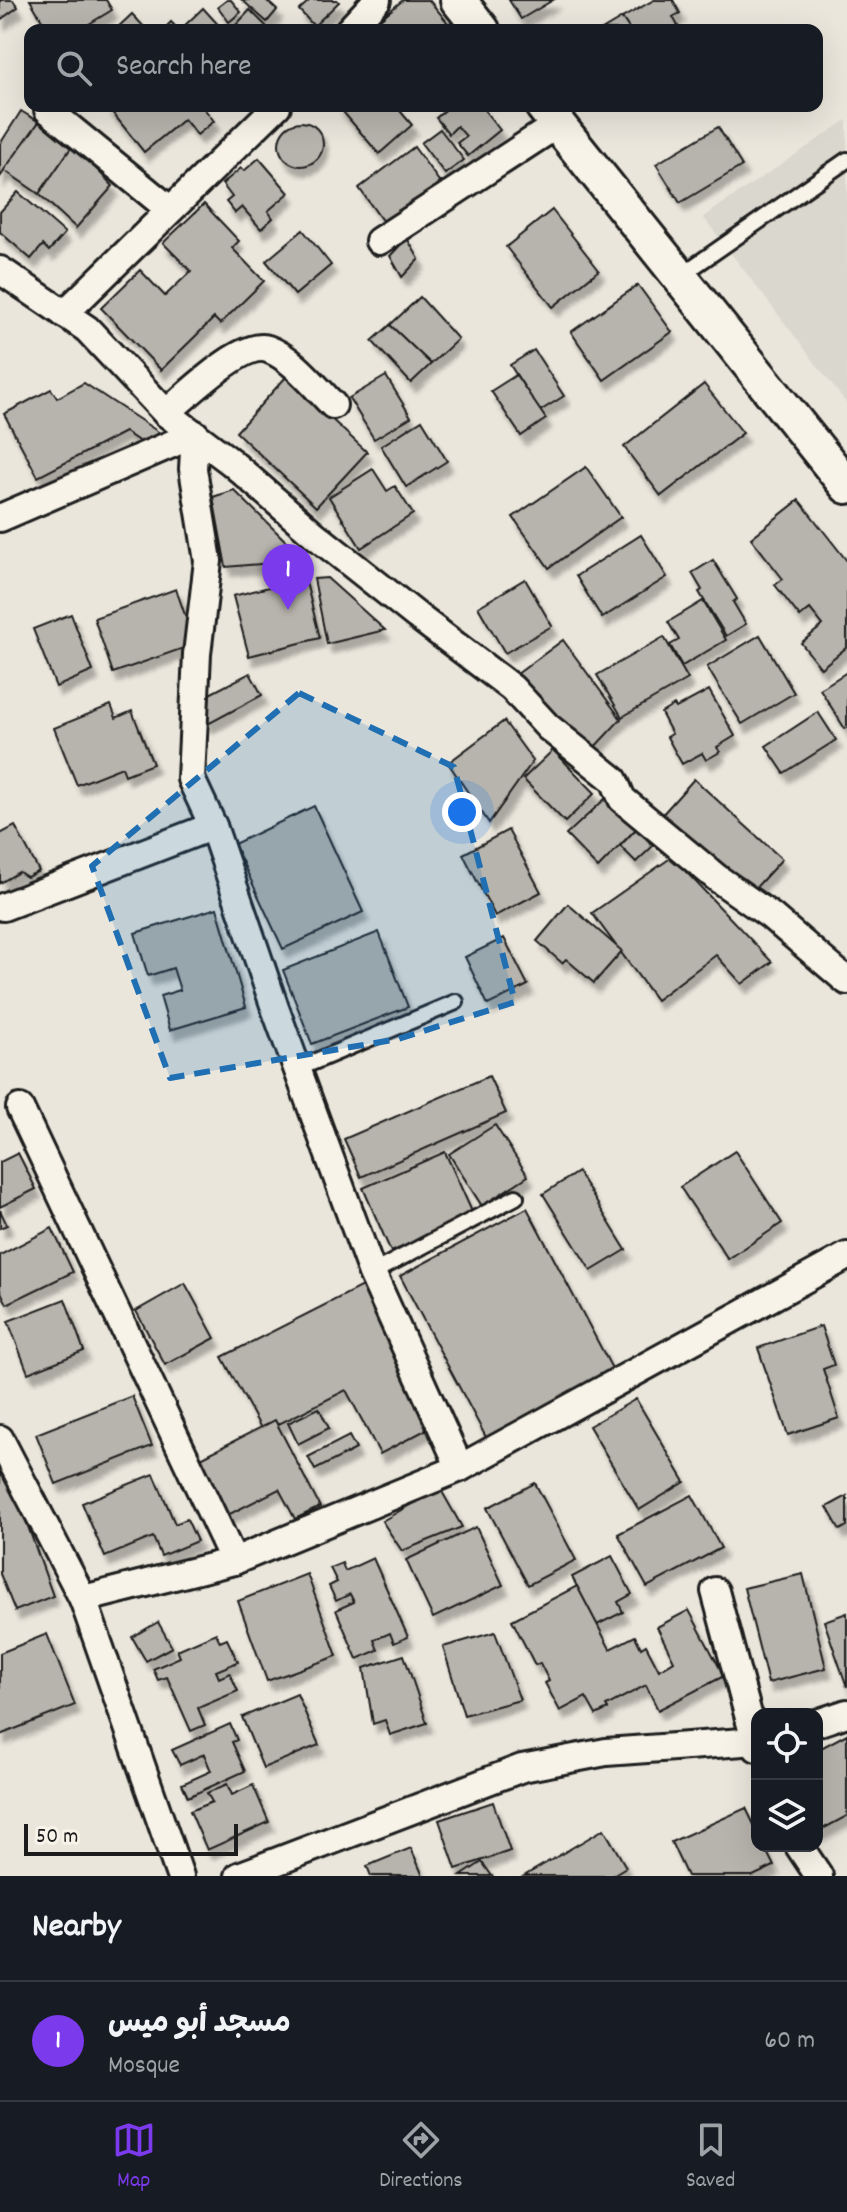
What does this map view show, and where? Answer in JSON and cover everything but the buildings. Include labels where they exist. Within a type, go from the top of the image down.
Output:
[{"type":"street","points":[[355,24],[377,0]]},
{"type":"street","points":[[458,0],[477,24]]},
{"type":"street","points":[[50,112],[169,209]]},
{"type":"street","points":[[64,314],[271,112]]},
{"type":"street","points":[[379,241],[550,115],[847,486]]},
{"type":"street","points":[[0,270],[87,329],[166,413],[349,562],[512,688],[548,727],[614,780],[622,799],[717,878],[771,916],[847,981]]},
{"type":"street","points":[[166,413],[236,356],[259,348],[267,348],[284,359],[333,405]]},
{"type":"street","points":[[0,518],[195,434]]},
{"type":"street","points":[[195,434],[193,469],[208,561],[196,669],[191,779],[213,826],[372,1273],[460,1468]]},
{"type":"street","points":[[3,907],[213,826]]},
{"type":"street","points":[[20,1108],[234,1561]]},
{"type":"street","points":[[83,1599],[234,1561],[460,1468],[847,1256]]},
{"type":"street","points":[[0,1439],[83,1599],[180,1876]]},
{"type":"street","points":[[715,1591],[751,1725]]},
{"type":"street","points":[[823,1721],[847,1713]]},
{"type":"street","points":[[239,1876],[522,1768],[606,1752],[751,1744]]},
{"type":"street","points":[[803,1852],[819,1876]]},
{"type":"lane","points":[[679,276],[847,160]]},
{"type":"lane","points":[[297,1069],[456,1002]]},
{"type":"lane","points":[[372,1273],[516,1197]]},
{"type":"highlighted area","points":[[299,693],[454,767],[515,1002],[398,1039],[170,1078],[92,866]]},
{"type":"shaded area","points":[[847,120],[847,404],[703,217]]},
{"type":"place","name":"مسجد أبو ميس","points":[[288,610]]}]
